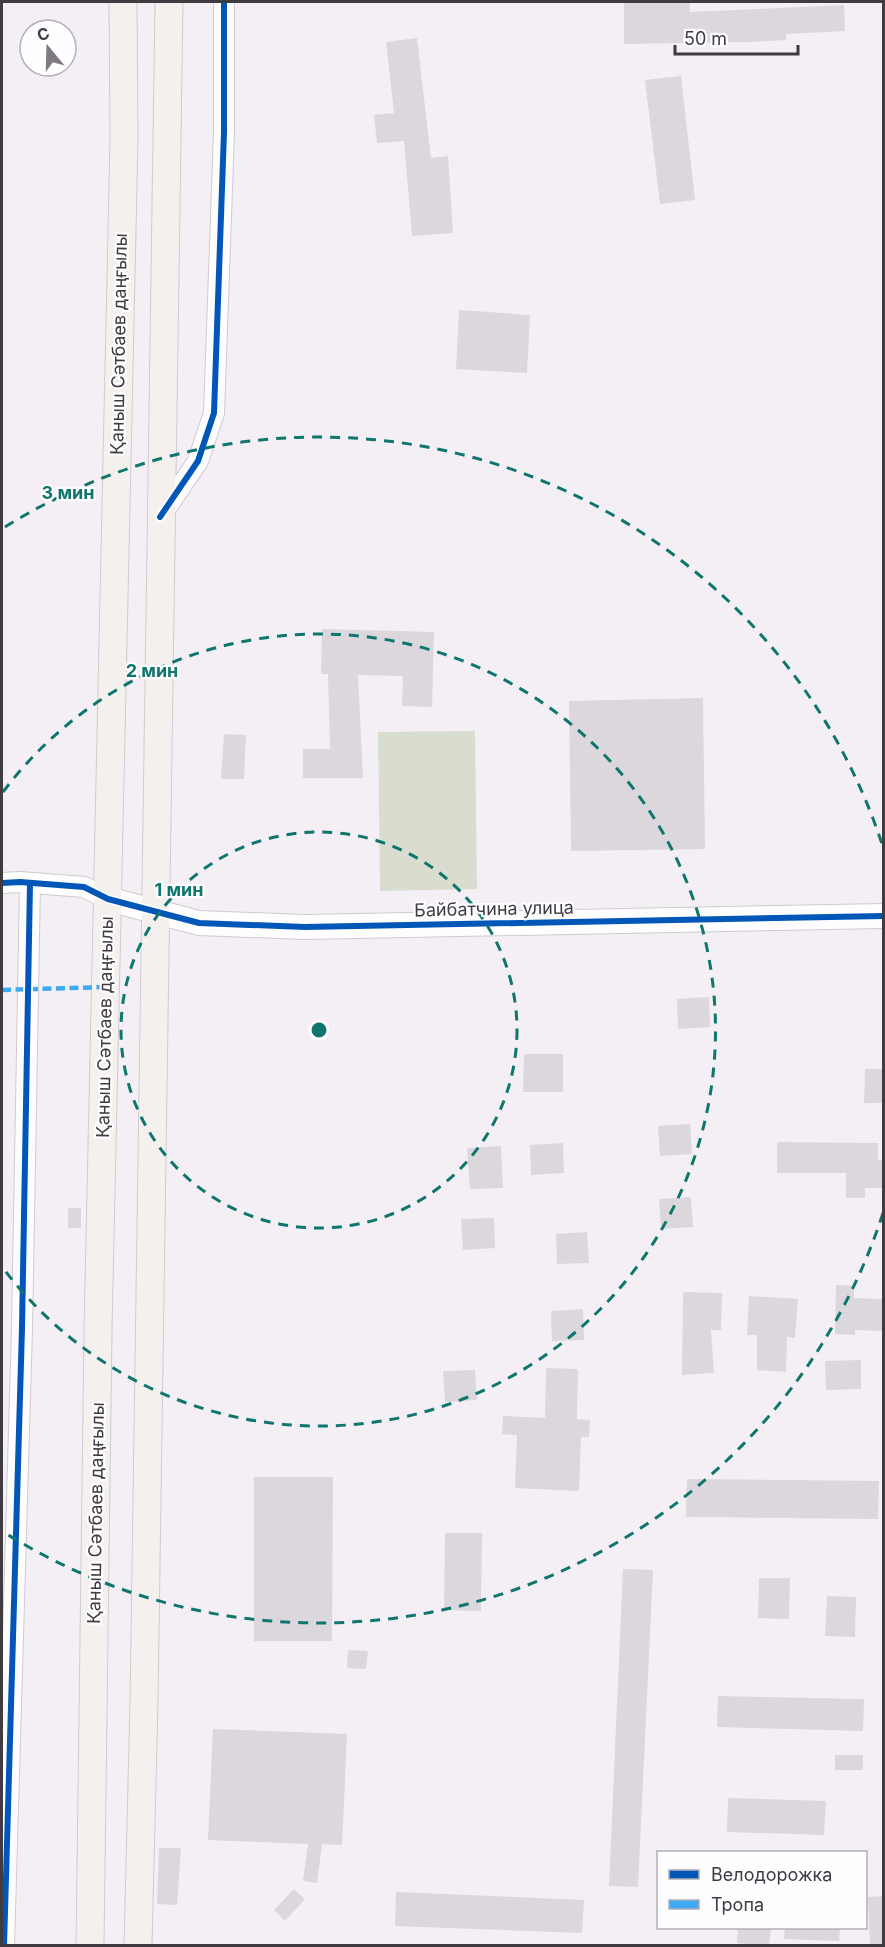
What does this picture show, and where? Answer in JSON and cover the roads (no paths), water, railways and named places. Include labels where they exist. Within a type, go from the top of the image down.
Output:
[{"type":"main road","name":"Қаныш Сәтбаев даңғылы","points":[[90,1946],[98,1341],[124,139],[123,2]]},
{"type":"main road","points":[[138,1946],[144,1702],[169,2]]},
{"type":"street","points":[[160,517],[198,461],[214,413],[224,132],[225,2]]},
{"type":"street","points":[[2,883],[84,887],[108,899]]},
{"type":"street","points":[[4,1946],[22,1328],[30,883]]},
{"type":"street","name":"Байбатчина улица","points":[[108,899],[199,923],[305,927],[884,916]]}]
